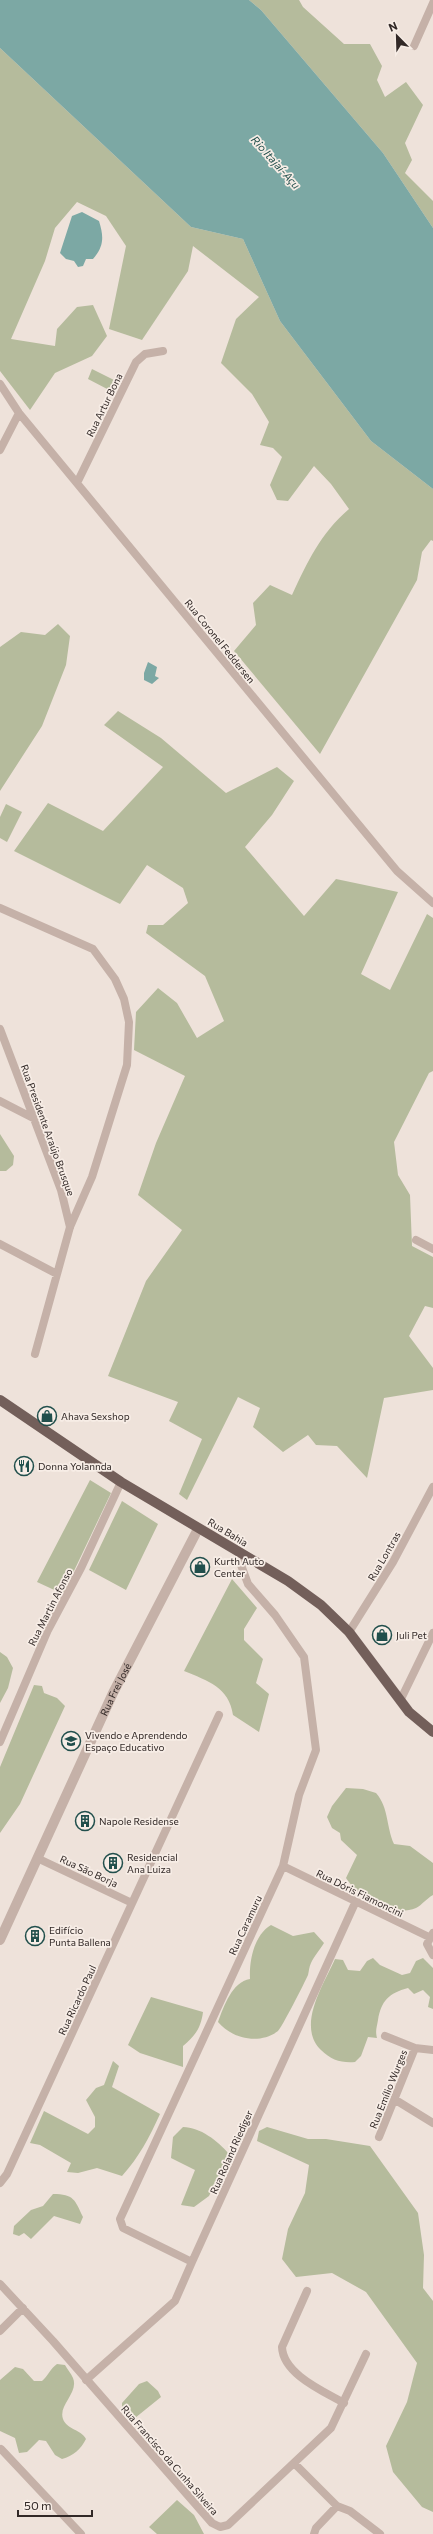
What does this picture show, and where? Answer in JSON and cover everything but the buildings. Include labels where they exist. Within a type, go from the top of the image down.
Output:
[{"type":"main road","name":"Rua Bahia","points":[[0,1400],[121,1482],[246,1557],[321,1605],[349,1632],[400,1701],[423,1726],[433,1732]]},
{"type":"street","points":[[414,46],[433,3]]},
{"type":"street","name":"Rua Artur Bona","points":[[77,483],[136,362],[144,354],[162,351]]},
{"type":"street","name":"Rua Coronel Feddersen","points":[[0,384],[18,413],[397,871],[433,903]]},
{"type":"street","points":[[0,450],[18,413]]},
{"type":"street","points":[[0,908],[93,949],[114,979],[124,999],[129,1022],[127,1065],[92,1176],[70,1228]]},
{"type":"street","name":"Rua Presidente Araújo Brusque","points":[[0,1029],[61,1190],[70,1228],[35,1354]]},
{"type":"street","points":[[0,1101],[35,1119]]},
{"type":"street","points":[[416,1240],[433,1249]]},
{"type":"street","points":[[0,1244],[58,1274]]},
{"type":"street","name":"Rua Martin Afonso","points":[[0,1742],[48,1630],[81,1568],[121,1482]]},
{"type":"street","name":"Rua Lontras","points":[[349,1632],[393,1562],[433,1487]]},
{"type":"street","name":"Rua Frei José","points":[[0,1940],[113,1693],[198,1529]]},
{"type":"street","name":"Rua Caramuru","points":[[192,2262],[123,2228],[120,2218],[284,1866],[299,1795],[316,1750],[310,1712],[307,1668],[304,1657],[296,1642],[243,1575],[241,1566],[246,1557]]},
{"type":"street","points":[[400,1701],[433,1633]]},
{"type":"street","name":"Rua Ricardo Paul","points":[[0,2183],[7,2174],[219,1715]]},
{"type":"street","name":"Rua São Borja","points":[[37,1858],[132,1902]]},
{"type":"street","name":"Rua Dóris Fiamoncini","points":[[284,1866],[355,1903],[431,1935]]},
{"type":"street","name":"Rua Roland Riediger","points":[[86,2380],[175,2301],[355,1903]]},
{"type":"street","points":[[431,1935],[427,1944],[433,1955]]},
{"type":"street","points":[[385,2036],[415,2048],[433,2050]]},
{"type":"street","name":"Rua Emílio Wurges","points":[[379,2137],[415,2048]]},
{"type":"street","points":[[394,2099],[433,2123]]},
{"type":"street","name":"Rua Francisco da Cunha Silveira","points":[[0,2284],[23,2308],[212,2523],[220,2527],[228,2525],[331,2428],[366,2354]]},
{"type":"street","points":[[307,2291],[282,2347],[282,2357],[289,2366],[312,2384],[344,2403]]},
{"type":"street","points":[[0,2331],[23,2308]]},
{"type":"street","points":[[1,2449],[81,2534]]},
{"type":"street","points":[[294,2463],[337,2506],[350,2511],[380,2534]]},
{"type":"street","points":[[314,2534],[316,2528],[337,2506]]},
{"type":"green space","points":[[249,0],[299,0],[303,7],[344,44],[370,44],[382,66],[377,80],[385,97],[406,82],[423,105],[405,143],[412,160],[405,173],[433,201],[433,228],[383,153],[261,10]]},
{"type":"green space","points":[[0,48],[191,227],[243,239],[280,321],[371,441],[433,489],[433,541],[431,540],[422,552],[417,580],[320,754],[234,651],[256,625],[253,603],[270,585],[292,595],[309,559],[322,538],[349,509],[331,484],[314,466],[288,501],[277,500],[270,485],[282,457],[273,448],[260,445],[269,422],[252,394],[221,363],[236,319],[259,297],[193,246],[188,271],[142,340],[109,329],[126,246],[106,216],[77,202],[55,228],[45,261],[11,339],[55,346],[57,329],[77,307],[93,305],[107,336],[92,356],[55,373],[30,410],[0,371]]},
{"type":"green space","points":[[92,369],[116,381],[111,391],[88,379]]},
{"type":"green space","points":[[58,624],[70,636],[66,665],[42,726],[0,791],[0,647],[21,632],[45,635]]},
{"type":"green space","points":[[118,711],[161,738],[226,793],[277,767],[294,781],[272,815],[245,847],[304,916],[336,879],[398,892],[361,974],[390,990],[427,914],[433,918],[433,1071],[429,1073],[394,1142],[398,1175],[410,1195],[412,1246],[433,1257],[433,1308],[425,1306],[409,1336],[433,1368],[433,1390],[384,1398],[367,1478],[337,1446],[316,1445],[308,1435],[283,1452],[253,1427],[260,1408],[238,1397],[187,1500],[179,1494],[202,1439],[169,1421],[178,1402],[108,1376],[146,1281],[182,1230],[138,1195],[156,1143],[185,1076],[134,1050],[136,1012],[158,988],[177,1003],[197,1038],[224,1021],[205,976],[146,933],[148,925],[163,925],[188,903],[183,888],[147,865],[120,904],[14,851],[48,803],[103,831],[163,767],[104,725]]},
{"type":"green space","points":[[6,804],[22,812],[7,842],[0,838],[0,817]]},
{"type":"green space","points":[[0,1134],[14,1156],[13,1165],[6,1171],[0,1171]]},
{"type":"green space","points":[[90,1480],[111,1493],[63,1594],[37,1582]]},
{"type":"green space","points":[[122,1501],[158,1524],[126,1590],[89,1570]]},
{"type":"green space","points":[[232,1579],[257,1608],[244,1629],[244,1640],[263,1659],[256,1683],[269,1694],[259,1732],[233,1715],[231,1705],[227,1698],[216,1686],[184,1671]]},
{"type":"green space","points":[[0,1652],[7,1657],[13,1668],[8,1688],[0,1703]]},
{"type":"green space","points":[[34,1685],[42,1686],[44,1693],[57,1698],[65,1706],[20,1804],[0,1833],[0,1767]]},
{"type":"green space","points":[[346,1788],[363,1789],[376,1793],[383,1805],[394,1844],[410,1846],[433,1863],[433,1895],[418,1907],[406,1910],[396,1910],[376,1904],[359,1893],[346,1878],[357,1855],[341,1840],[340,1833],[332,1828],[327,1817],[332,1806]]},
{"type":"green space","points":[[271,1925],[293,1936],[314,1932],[324,1943],[312,1960],[308,1975],[278,2031],[263,2038],[255,2039],[238,2036],[231,2033],[218,2022],[226,2002],[234,1990],[238,1985],[250,1979],[250,1964],[254,1949],[260,1935]]},
{"type":"green space","points":[[373,1958],[380,1965],[402,1975],[410,1973],[416,1961],[423,1958],[433,1968],[433,2009],[428,2007],[430,1997],[423,1990],[414,1994],[408,1988],[396,1992],[387,1999],[381,2008],[376,2029],[377,2038],[368,2037],[361,2056],[355,2062],[336,2060],[321,2050],[314,2040],[311,2029],[314,2005],[335,1959],[343,1960],[348,1970],[360,1971],[367,1961]]},
{"type":"green space","points":[[151,1997],[203,2012],[201,2023],[197,2031],[183,2046],[183,2067],[140,2053],[128,2045]]},
{"type":"green space","points":[[113,2061],[119,2066],[112,2087],[160,2114],[134,2162],[122,2176],[97,2168],[78,2173],[67,2172],[71,2163],[40,2145],[30,2143],[44,2111],[88,2134],[95,2127],[95,2117],[86,2100],[96,2088],[104,2085]]},
{"type":"green space","points":[[183,2127],[196,2129],[202,2132],[220,2144],[229,2154],[209,2196],[194,2207],[181,2205],[195,2170],[171,2158],[173,2137]]},
{"type":"green space","points":[[267,2127],[308,2139],[326,2139],[370,2146],[418,2213],[424,2255],[423,2288],[433,2301],[433,2512],[422,2507],[393,2472],[386,2446],[407,2402],[417,2363],[366,2292],[332,2273],[296,2277],[282,2259],[288,2229],[305,2193],[309,2165],[257,2141],[259,2131]]},
{"type":"green space","points":[[53,2194],[65,2195],[76,2202],[83,2217],[80,2224],[54,2216],[31,2239],[24,2233],[19,2236],[13,2234],[14,2226],[31,2210],[43,2206]]},
{"type":"green space","points":[[57,2364],[65,2365],[73,2378],[74,2383],[71,2394],[63,2409],[63,2419],[65,2423],[81,2433],[86,2439],[76,2452],[62,2459],[55,2455],[46,2441],[39,2440],[27,2452],[19,2453],[15,2438],[0,2431],[0,2380],[15,2367],[23,2369],[34,2381],[42,2381]]},
{"type":"green space","points":[[147,2381],[158,2391],[161,2397],[135,2418],[127,2418],[122,2411],[122,2403],[139,2384]]},
{"type":"green space","points":[[177,2500],[194,2515],[204,2534],[157,2534],[149,2527]]},
{"type":"water","name":"Rio Itajaí-Açu","points":[[0,0],[249,0],[261,10],[383,153],[433,228],[433,489],[371,441],[280,321],[243,239],[191,227],[0,48]]},
{"type":"water","points":[[82,212],[99,221],[102,232],[102,241],[97,254],[93,259],[86,259],[83,266],[78,267],[74,261],[66,259],[60,253],[72,216]]},
{"type":"water","points":[[148,662],[157,667],[155,676],[159,678],[152,684],[144,680],[144,673]]},
{"type":"place","name":"Ahava Sexshop","points":[[47,1416]]},
{"type":"place","name":"Donna Yolannda","points":[[24,1466]]},
{"type":"place","name":"Kurth Auto Center","points":[[200,1567]]},
{"type":"place","name":"Juli Pet","points":[[382,1635]]},
{"type":"place","name":"Vivendo e Aprendendo Espaço Educativo","points":[[71,1741]]},
{"type":"place","name":"Napole Residense","points":[[85,1821]]},
{"type":"place","name":"Residencial Ana Luiza","points":[[113,1863]]},
{"type":"place","name":"Edifício Punta Ballena","points":[[35,1936]]}]
